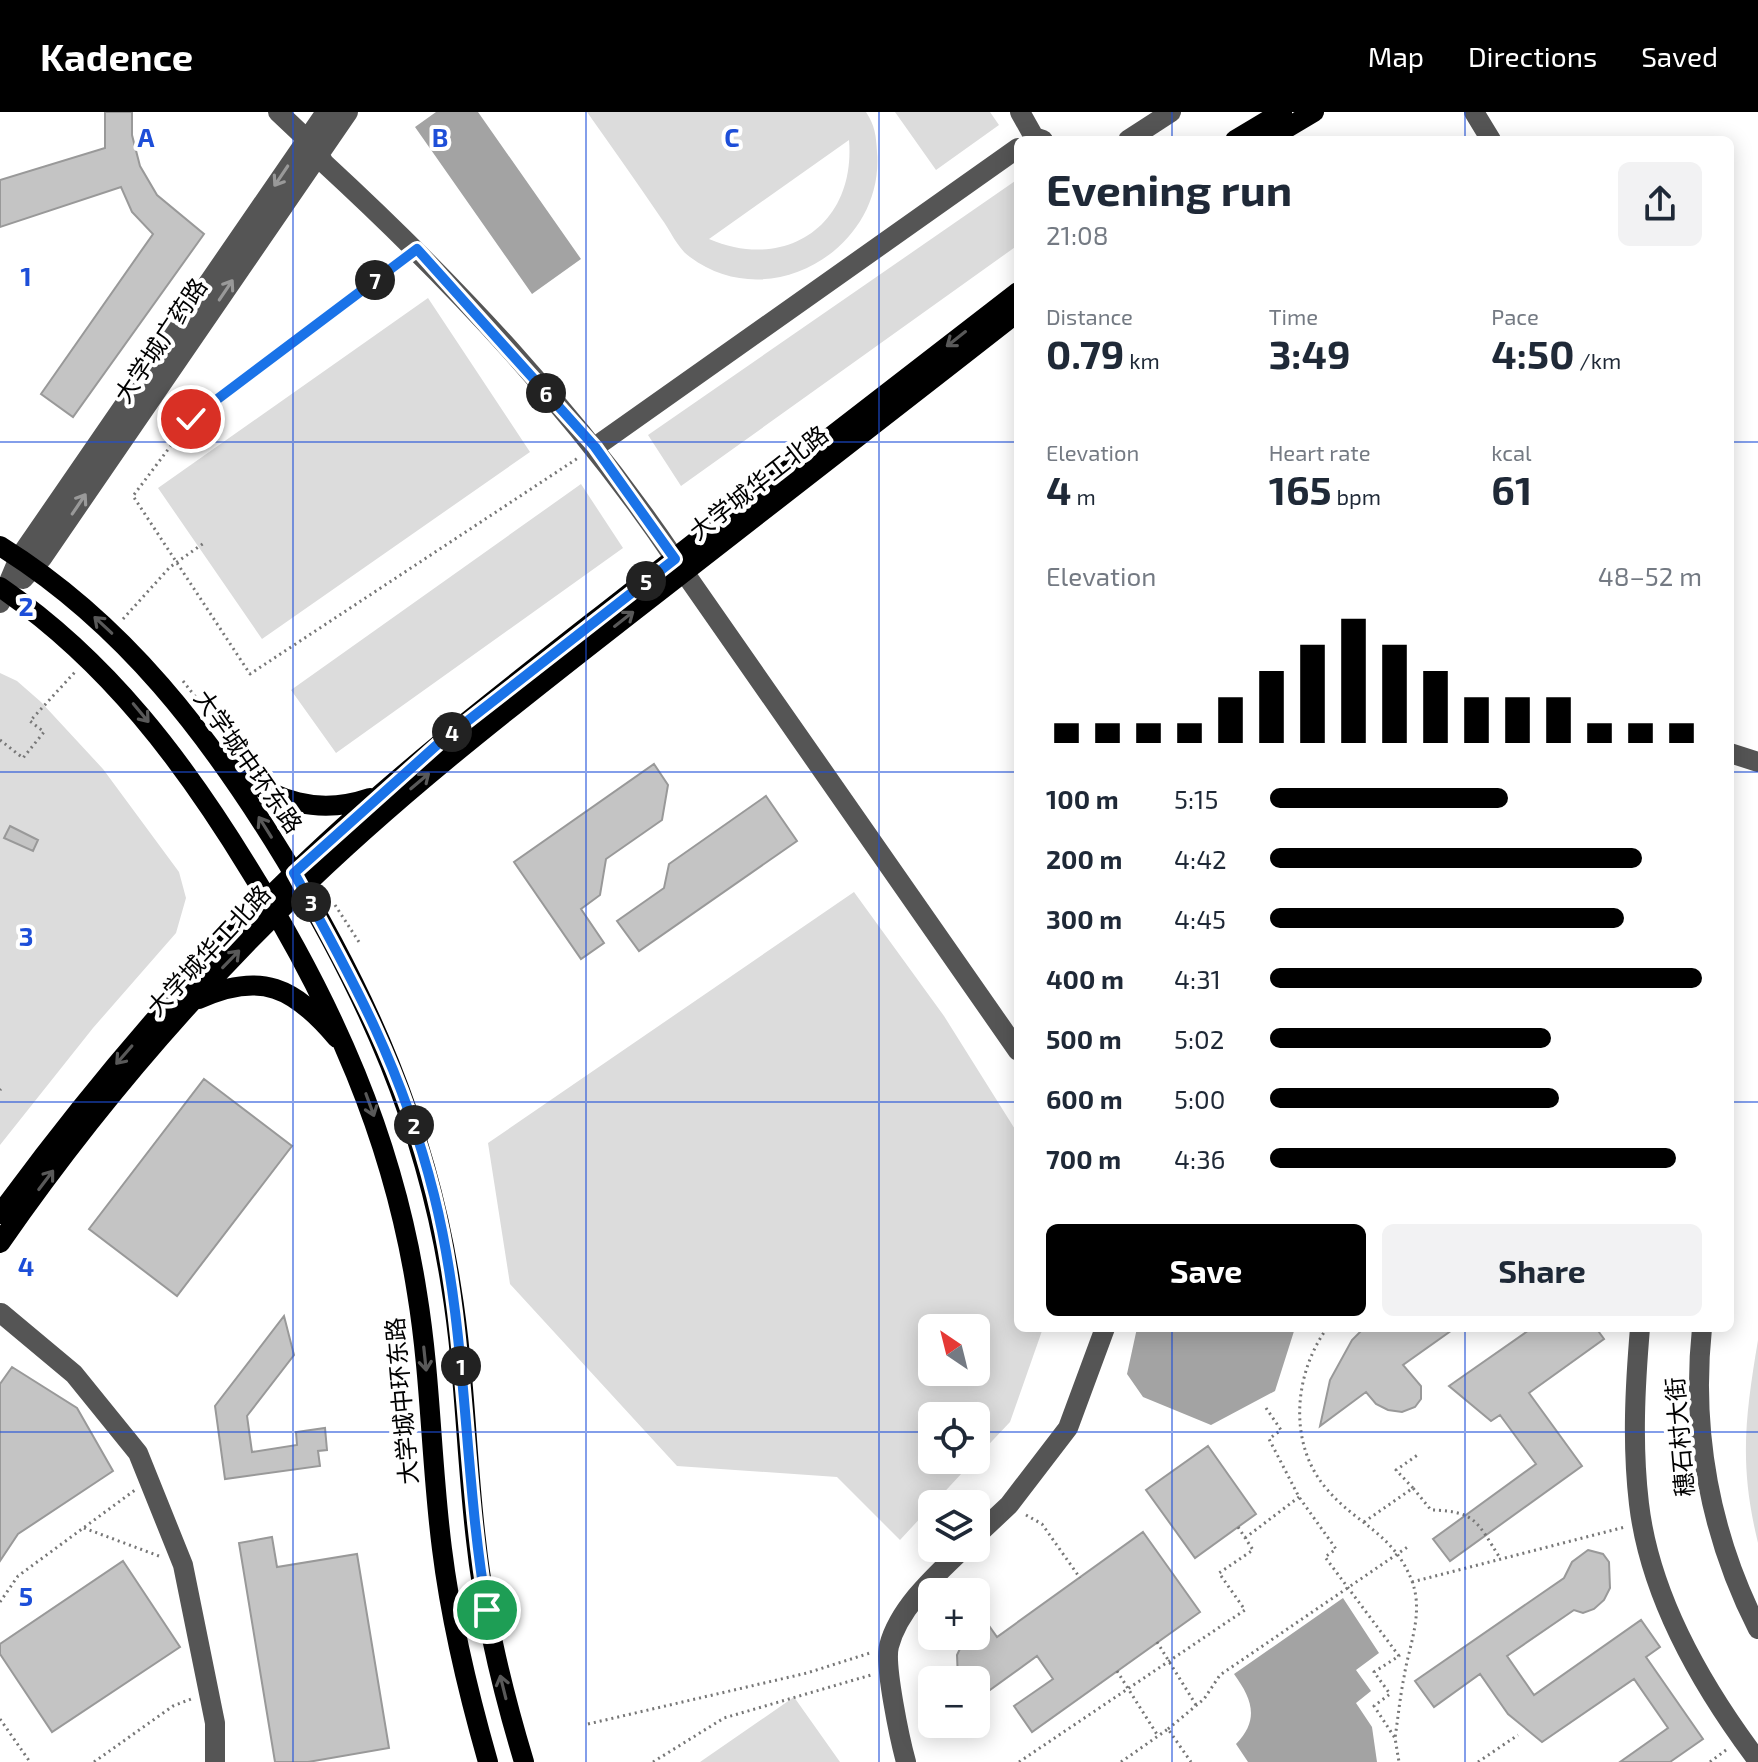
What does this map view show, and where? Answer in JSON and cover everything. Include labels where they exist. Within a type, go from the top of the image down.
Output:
[{"type":"main road","points":[[1242,136],[1282,112]]},
{"type":"main road","points":[[1274,136],[1314,112]]},
{"type":"main road","name":"大学城华工北路","points":[[298,881],[679,566],[1014,295]]},
{"type":"main road","name":"大学城华工北路","points":[[0,1214],[125,1054],[378,796],[468,720],[1014,315]]},
{"type":"main road","name":"大学城中环东路","points":[[0,546],[88,611],[147,668],[221,760],[298,881],[373,1019],[404,1095],[434,1195],[456,1318],[481,1577],[492,1642],[524,1762]]},
{"type":"main road","name":"大学城中环东路","points":[[2,594],[63,635],[132,702],[183,766],[272,906],[316,982],[350,1053],[385,1150],[406,1230],[423,1337],[446,1583],[458,1650],[488,1762]]},
{"type":"main road","points":[[221,760],[258,786],[297,804],[332,808],[378,796]]},
{"type":"main road","name":"大学城华工北路","points":[[0,1243],[109,1099],[272,906]]},
{"type":"main road","points":[[191,1003],[232,986],[271,986],[303,1004],[350,1053]]},
{"type":"street","points":[[278,112],[307,139],[324,163],[417,249],[595,447],[1014,1045]]},
{"type":"street","name":"大学城广药路","points":[[27,563],[326,112]]},
{"type":"street","name":"大学城广药路","points":[[2,594],[348,112]]},
{"type":"street","points":[[1020,112],[1029,136]]},
{"type":"street","points":[[1134,136],[1171,112]]},
{"type":"street","points":[[1474,112],[1489,136]]},
{"type":"street","points":[[595,447],[1014,153]]},
{"type":"street","points":[[1734,754],[1758,762]]},
{"type":"street","points":[[1,1313],[74,1374],[138,1453],[183,1565],[215,1723],[215,1762]]},
{"type":"street","points":[[990,1523],[1009,1505],[1068,1428],[1104,1332]]},
{"type":"street","points":[[1640,1332],[1634,1426],[1639,1506],[1652,1558],[1694,1662],[1758,1761]]},
{"type":"street","name":"穗石村大街","points":[[1702,1332],[1698,1406],[1708,1488],[1726,1554],[1758,1629]]},
{"type":"street","points":[[906,1762],[899,1736],[889,1647],[918,1593],[950,1562]]},
{"type":"path","points":[[417,249],[191,419],[133,496],[250,674],[595,447]]},
{"type":"path","points":[[0,740],[23,758],[44,732],[30,721]]},
{"type":"path","points":[[1324,1332],[1314,1346],[1298,1404],[1306,1455],[1325,1487],[1388,1539],[1412,1582],[1417,1624],[1404,1674],[1395,1738],[1399,1762]]},
{"type":"path","points":[[1266,1408],[1281,1430],[1269,1439],[1299,1497],[1336,1549],[1325,1557],[1399,1656],[1374,1672],[1390,1694],[1374,1706],[1395,1738]]},
{"type":"path","points":[[1419,1454],[1396,1470],[1431,1510],[1458,1511],[1475,1518],[1501,1559]]},
{"type":"path","points":[[0,1602],[18,1576],[149,1480]]},
{"type":"path","points":[[1364,1522],[1413,1488]]},
{"type":"path","points":[[1245,1538],[1299,1497]]},
{"type":"path","points":[[1009,1505],[1042,1524],[1080,1578]]},
{"type":"path","points":[[1019,1762],[1245,1610],[1219,1573],[1253,1550],[1238,1527]]},
{"type":"path","points":[[1412,1582],[1625,1527]]},
{"type":"path","points":[[84,1528],[183,1565]]},
{"type":"path","points":[[1121,1762],[1196,1705],[1220,1675],[1409,1546]]},
{"type":"path","points":[[1157,1642],[1196,1705]]},
{"type":"path","points":[[588,1724],[807,1673],[889,1647]]},
{"type":"path","points":[[656,1761],[724,1718],[891,1669]]},
{"type":"path","points":[[1117,1671],[1158,1736]]},
{"type":"path","points":[[96,1761],[173,1706],[209,1692]]},
{"type":"path","points":[[0,1719],[30,1762]]},
{"type":"path","points":[[1168,1729],[1191,1762]]},
{"type":"path","points":[[1478,1762],[1518,1735]]},
{"type":"path","points":[[1710,1762],[1735,1744]]},
{"type":"shaded area","points":[[436,112],[478,112],[581,259],[532,294],[415,127]]},
{"type":"shaded area","points":[[587,112],[866,112],[876,141],[875,187],[862,217],[842,243],[816,263],[786,275],[754,279],[721,274],[690,257],[682,249]],"holes":[[[849,140],[848,170],[841,196],[828,217],[810,234],[789,245],[764,249],[737,248],[709,239]]]},
{"type":"shaded area","points":[[895,112],[990,112],[999,125],[936,170]]},
{"type":"shaded area","points":[[1014,182],[1014,248],[681,486],[648,435]]},
{"type":"shaded area","points":[[428,298],[530,452],[262,639],[158,488]]},
{"type":"shaded area","points":[[581,484],[623,548],[336,753],[291,690]]},
{"type":"shaded area","points":[[0,673],[17,681],[41,702],[103,769],[179,872],[186,898],[176,933],[93,1028],[0,1145]]},
{"type":"shaded area","points":[[854,892],[944,1016],[1014,1128],[1014,1332],[1042,1332],[1010,1422],[990,1443],[990,1402],[918,1402],[918,1474],[961,1474],[946,1490],[918,1490],[918,1521],[900,1540],[837,1477],[677,1466],[510,1284],[488,1143]]},
{"type":"shaded area","points":[[1136,1332],[1294,1332],[1275,1391],[1211,1425],[1143,1397],[1127,1374]]},
{"type":"shaded area","points":[[1758,1340],[1758,1543],[1748,1489],[1746,1442]]},
{"type":"shaded area","points":[[1343,1598],[1379,1653],[1356,1670],[1371,1691],[1356,1703],[1372,1727],[1377,1762],[1248,1762],[1236,1744],[1248,1726],[1251,1709],[1234,1674]]},
{"type":"shaded area","points":[[794,1697],[840,1762],[700,1762]]},
{"type":"building","points":[[105,112],[132,112],[132,135],[140,166],[157,195],[204,234],[73,417],[41,394],[153,234],[132,212],[121,187],[0,227],[0,180],[105,148]]},
{"type":"building","points":[[654,764],[668,785],[662,820],[606,859],[600,895],[581,909],[604,943],[581,959],[514,862]]},
{"type":"building","points":[[766,796],[797,841],[639,951],[617,921],[664,888],[669,864]]},
{"type":"building","points":[[10,826],[38,840],[33,851],[4,838]]},
{"type":"building","points":[[204,1079],[292,1146],[177,1296],[89,1229]]},
{"type":"building","points":[[284,1316],[294,1355],[247,1416],[252,1452],[297,1445],[296,1432],[325,1428],[327,1450],[318,1451],[320,1466],[225,1479],[215,1406]]},
{"type":"building","points":[[1360,1332],[1449,1332],[1403,1365],[1421,1386],[1421,1399],[1415,1407],[1402,1412],[1388,1410],[1376,1404],[1366,1392],[1320,1426],[1330,1380],[1352,1340]]},
{"type":"building","points":[[1526,1332],[1599,1332],[1604,1339],[1529,1393],[1582,1466],[1450,1561],[1433,1539],[1536,1464],[1500,1415],[1491,1421],[1449,1386]]},
{"type":"building","points":[[12,1367],[77,1408],[113,1471],[18,1534],[0,1561],[0,1384]]},
{"type":"building","points":[[1208,1446],[1256,1514],[1195,1558],[1146,1490]]},
{"type":"building","points":[[1143,1532],[1200,1612],[1032,1732],[1014,1706],[1053,1679],[1037,1656],[990,1690],[990,1666],[957,1666],[959,1650],[990,1650],[990,1627],[997,1637]]},
{"type":"building","points":[[272,1537],[277,1567],[357,1554],[389,1748],[308,1762],[275,1762],[239,1543]]},
{"type":"building","points":[[1588,1550],[1603,1554],[1609,1562],[1610,1588],[1604,1600],[1583,1613],[1574,1610],[1507,1656],[1534,1695],[1641,1620],[1660,1647],[1646,1657],[1703,1739],[1670,1762],[1620,1762],[1668,1728],[1634,1679],[1542,1742],[1508,1714],[1480,1674],[1434,1707],[1415,1681],[1564,1578],[1572,1562]]},
{"type":"building","points":[[123,1561],[180,1647],[52,1732],[0,1654],[0,1644]]},
{"type":"route","points":[[191,419],[417,249],[595,447],[675,559],[438,744],[294,873],[333,939],[373,1019],[397,1075],[434,1195],[452,1289],[476,1544],[487,1610]]}]
